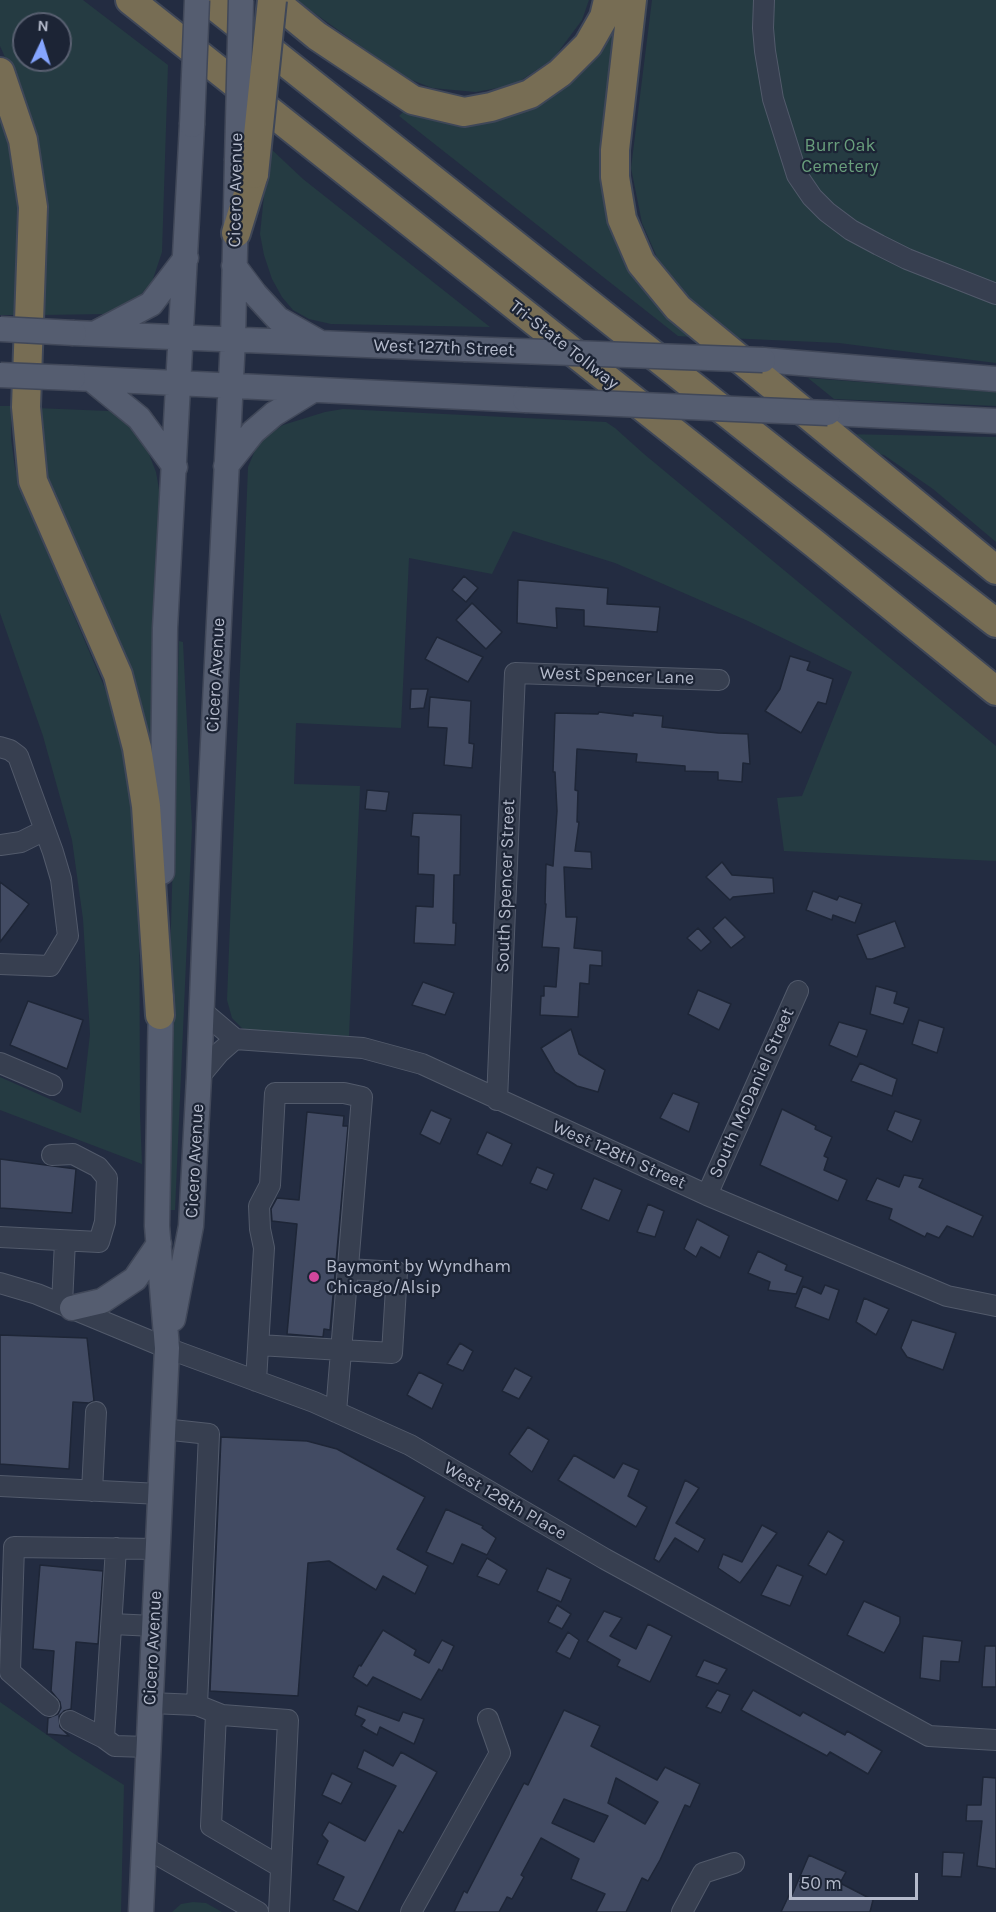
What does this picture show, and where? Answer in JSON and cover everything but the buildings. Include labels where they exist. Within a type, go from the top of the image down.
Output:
[{"type":"highway","name":"Tri-State Tollway","points":[[130,0],[996,691]]},
{"type":"highway","points":[[207,0],[796,468],[996,623]]},
{"type":"highway","points":[[236,233],[273,0],[317,36],[413,100],[464,112],[491,107],[530,94],[560,73],[588,45],[604,17],[608,0]]},
{"type":"highway","points":[[632,0],[615,150],[615,177],[622,219],[641,264],[678,308],[996,570]]},
{"type":"highway","points":[[0,72],[23,140],[33,207],[26,407],[33,481],[118,675],[137,748],[146,806],[160,1015]]},
{"type":"main road","name":"Cicero Avenue","points":[[141,1912],[167,1348],[158,1226],[165,628],[186,258],[196,0]]},
{"type":"main road","name":"Cicero Avenue","points":[[241,0],[245,168]]},
{"type":"main road","name":"Cicero Avenue","points":[[167,1348],[191,1226],[233,339],[236,233]]},
{"type":"main road","points":[[85,333],[151,304],[186,258]]},
{"type":"main road","points":[[234,266],[278,319],[321,343]]},
{"type":"main road","name":"West 127th Street","points":[[0,329],[763,360],[996,379]]},
{"type":"main road","points":[[0,375],[996,422]]},
{"type":"main road","points":[[82,378],[139,418],[174,467]]},
{"type":"main road","points":[[226,466],[253,432],[267,420],[313,390]]},
{"type":"main road","points":[[67,1306],[102,1301],[135,1279],[159,1244]]},
{"type":"street","points":[[764,0],[764,39],[773,99],[798,175],[812,197],[851,230],[879,245],[907,259],[996,294]]},
{"type":"street","name":"West Spencer Lane","points":[[515,673],[719,680]]},
{"type":"street","name":"South Spencer Street","points":[[497,1100],[515,673]]},
{"type":"street","points":[[0,747],[18,756],[45,830],[61,879],[68,936],[50,966],[0,964]]},
{"type":"street","points":[[0,845],[21,842],[45,830]]},
{"type":"street","name":"South McDaniel Street","points":[[707,1195],[798,991]]},
{"type":"street","points":[[199,1077],[219,1053],[235,1039],[202,1011]]},
{"type":"street","name":"West 128th Street","points":[[235,1039],[363,1048],[422,1064],[707,1195],[947,1296],[996,1306]]},
{"type":"street","points":[[0,1063],[52,1085]]},
{"type":"street","points":[[256,1381],[264,1248],[259,1206],[270,1185],[275,1093],[344,1093],[362,1097],[336,1412]]},
{"type":"street","points":[[0,1237],[99,1242],[105,1222],[106,1178],[98,1167],[73,1154],[52,1155]]},
{"type":"street","points":[[66,1241],[67,1306]]},
{"type":"street","points":[[259,1345],[392,1353],[397,1272],[348,1269]]},
{"type":"street","name":"West 128th Place","points":[[0,1283],[38,1294],[167,1348],[336,1412],[410,1445],[605,1559],[929,1736],[996,1740]]},
{"type":"street","points":[[92,1491],[96,1412]]},
{"type":"street","points":[[163,1429],[208,1434],[197,1705]]},
{"type":"street","points":[[0,1486],[160,1494]]},
{"type":"street","points":[[49,1706],[10,1672],[14,1547],[158,1549]]},
{"type":"street","points":[[104,1738],[116,1548]]},
{"type":"street","points":[[112,1624],[154,1626]]},
{"type":"street","points":[[151,1702],[197,1705],[222,1715],[288,1720],[279,1912]]},
{"type":"street","points":[[216,1713],[211,1826],[281,1867]]},
{"type":"street","points":[[411,1912],[500,1753],[488,1719]]},
{"type":"street","points":[[70,1721],[115,1746],[148,1747]]},
{"type":"street","points":[[144,1847],[258,1912]]},
{"type":"street","points":[[682,1912],[703,1873],[734,1863]]},
{"type":"green space","points":[[0,0],[83,0],[168,65],[162,252],[152,282],[134,302],[108,314],[41,315],[15,80],[0,46]]},
{"type":"green space","points":[[296,0],[589,0],[582,20],[553,59],[514,85],[476,92],[432,88],[404,77]]},
{"type":"green space","name":"Burr Oak Cemetery","points":[[652,0],[996,0],[996,363],[839,343],[726,338],[696,310],[663,271],[642,223],[631,168]]},
{"type":"green space","points":[[621,16],[604,151],[637,279],[658,307],[692,337],[678,336],[399,116],[405,110],[484,120]]},
{"type":"green space","points":[[0,112],[14,162],[17,206],[15,315],[0,315]]},
{"type":"green space","points":[[269,147],[303,179],[490,327],[331,324],[309,319],[293,310],[282,297],[272,279],[260,234]]},
{"type":"green space","points":[[808,378],[996,392],[996,406],[834,399]]},
{"type":"green space","points":[[0,406],[11,406],[11,438],[15,468],[26,503],[104,686],[119,726],[127,761],[139,842],[142,1164],[0,1110],[0,1077],[81,1113],[90,1034],[83,919],[72,840],[43,736],[0,613]]},
{"type":"green space","points":[[35,408],[109,411],[121,416],[135,428],[156,472],[160,495],[154,765],[42,472]]},
{"type":"green space","points":[[343,409],[606,422],[615,428],[996,746],[996,861],[784,851],[777,798],[802,796],[852,672],[748,621],[615,563],[513,531],[492,574],[409,558],[401,728],[296,723],[294,784],[360,786],[349,1036],[254,1032],[242,1028],[232,1018],[227,1000],[248,467],[256,448],[266,436],[283,425]]},
{"type":"green space","points":[[841,434],[996,437],[996,542],[933,489],[884,455],[866,452]]},
{"type":"green space","points":[[179,641],[183,642],[192,827],[175,1210],[170,1210],[165,1138]]},
{"type":"green space","points":[[0,1702],[124,1785],[121,1912],[0,1912]]},
{"type":"green space","points":[[206,1903],[222,1912],[172,1912],[181,1904]]},
{"type":"place","name":"Baymont by Wyndham Chicago/Alsip","points":[[314,1277]]}]
